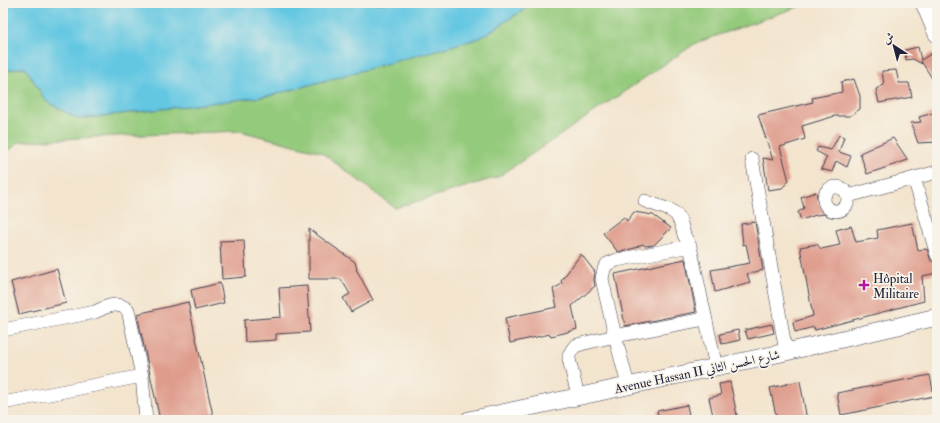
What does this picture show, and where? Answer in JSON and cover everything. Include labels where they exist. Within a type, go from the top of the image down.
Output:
[{"type":"main road","points":[[924,3],[937,34]]},
{"type":"main road","name":"Avenue Hassan II شارع الحسن الثاني","points":[[469,420],[786,352],[933,316]]},
{"type":"street","points":[[752,159],[786,352]]},
{"type":"street","points":[[848,196],[937,172]]},
{"type":"street","points":[[914,178],[937,255]]},
{"type":"street","points":[[645,201],[670,210],[676,214],[690,246],[704,319],[716,367]]},
{"type":"street","points":[[628,385],[602,279],[604,269],[607,264],[617,260],[690,246]]},
{"type":"street","points":[[3,330],[95,312],[108,305],[122,305],[128,310],[142,376],[146,420]]},
{"type":"street","points":[[578,396],[569,359],[569,355],[575,346],[615,336],[704,319]]},
{"type":"street","points":[[3,403],[142,376]]},
{"type":"green space","points":[[534,3],[809,3],[696,43],[498,177],[395,208],[321,152],[240,131],[95,137],[19,142],[3,156],[3,81],[8,70],[25,67],[46,101],[78,119],[269,96],[480,38]]},
{"type":"water","points":[[3,3],[534,3],[480,38],[269,96],[78,119],[46,101],[25,67],[8,70],[3,81]]},
{"type":"building","points":[[918,47],[921,60],[932,53],[937,61],[937,86],[921,61],[922,64],[913,59],[906,60],[905,50]]},
{"type":"building","points":[[896,70],[899,83],[909,83],[912,97],[879,103],[876,89],[884,85],[882,71]]},
{"type":"building","points":[[854,79],[860,96],[860,109],[850,116],[835,116],[802,126],[805,139],[780,147],[789,181],[782,188],[768,190],[763,158],[773,160],[758,115],[813,102],[812,98],[842,92],[841,82]]},
{"type":"building","points":[[937,112],[937,142],[918,143],[911,123],[921,122],[919,117]]},
{"type":"building","points":[[839,135],[844,137],[839,152],[851,156],[847,167],[836,161],[832,172],[821,169],[827,157],[816,151],[818,147],[831,150]]},
{"type":"building","points":[[893,138],[908,160],[867,174],[860,153]]},
{"type":"building","points":[[816,192],[818,203],[823,205],[826,214],[816,215],[801,220],[798,212],[804,208],[801,197]]},
{"type":"building","points":[[634,212],[653,215],[671,228],[654,245],[646,246],[642,244],[635,248],[618,252],[603,233],[624,217],[627,221]]},
{"type":"building","points":[[755,222],[763,270],[747,274],[750,282],[715,292],[711,270],[750,263],[746,244],[743,245],[741,224]]},
{"type":"building","name":"Hôpital Militaire","points":[[912,223],[918,250],[927,249],[931,261],[937,263],[937,273],[922,276],[924,301],[815,330],[814,327],[795,332],[793,322],[813,316],[800,247],[817,244],[821,249],[840,245],[836,230],[851,226],[856,242],[878,238],[877,230]]},
{"type":"building","points":[[309,229],[355,262],[356,269],[373,300],[351,312],[343,298],[350,294],[341,279],[309,279]]},
{"type":"building","points":[[244,240],[246,277],[222,279],[220,241]]},
{"type":"building","points":[[581,254],[595,272],[595,286],[572,306],[577,329],[551,336],[550,334],[510,343],[505,318],[557,307],[553,289],[562,284],[561,281]]},
{"type":"building","points":[[685,259],[696,312],[625,326],[615,274]]},
{"type":"building","points":[[57,269],[66,303],[19,314],[11,282]]},
{"type":"building","points":[[220,283],[224,303],[195,310],[191,290]]},
{"type":"building","points":[[307,286],[310,332],[276,334],[276,340],[245,342],[244,320],[281,317],[279,288]]},
{"type":"building","points":[[188,302],[214,420],[160,420],[137,314]]},
{"type":"building","points":[[772,324],[774,333],[748,339],[745,330]]},
{"type":"building","points":[[738,330],[740,340],[722,344],[720,334]]},
{"type":"building","points":[[930,375],[934,396],[841,415],[837,393]]},
{"type":"building","points":[[800,381],[807,420],[777,420],[770,388]]},
{"type":"building","points":[[730,382],[738,420],[714,420],[709,398],[721,395],[719,384]]},
{"type":"building","points":[[687,405],[690,420],[659,420],[657,411]]},
{"type":"place","name":"Hôpital Militaire","points":[[864,285]]}]
